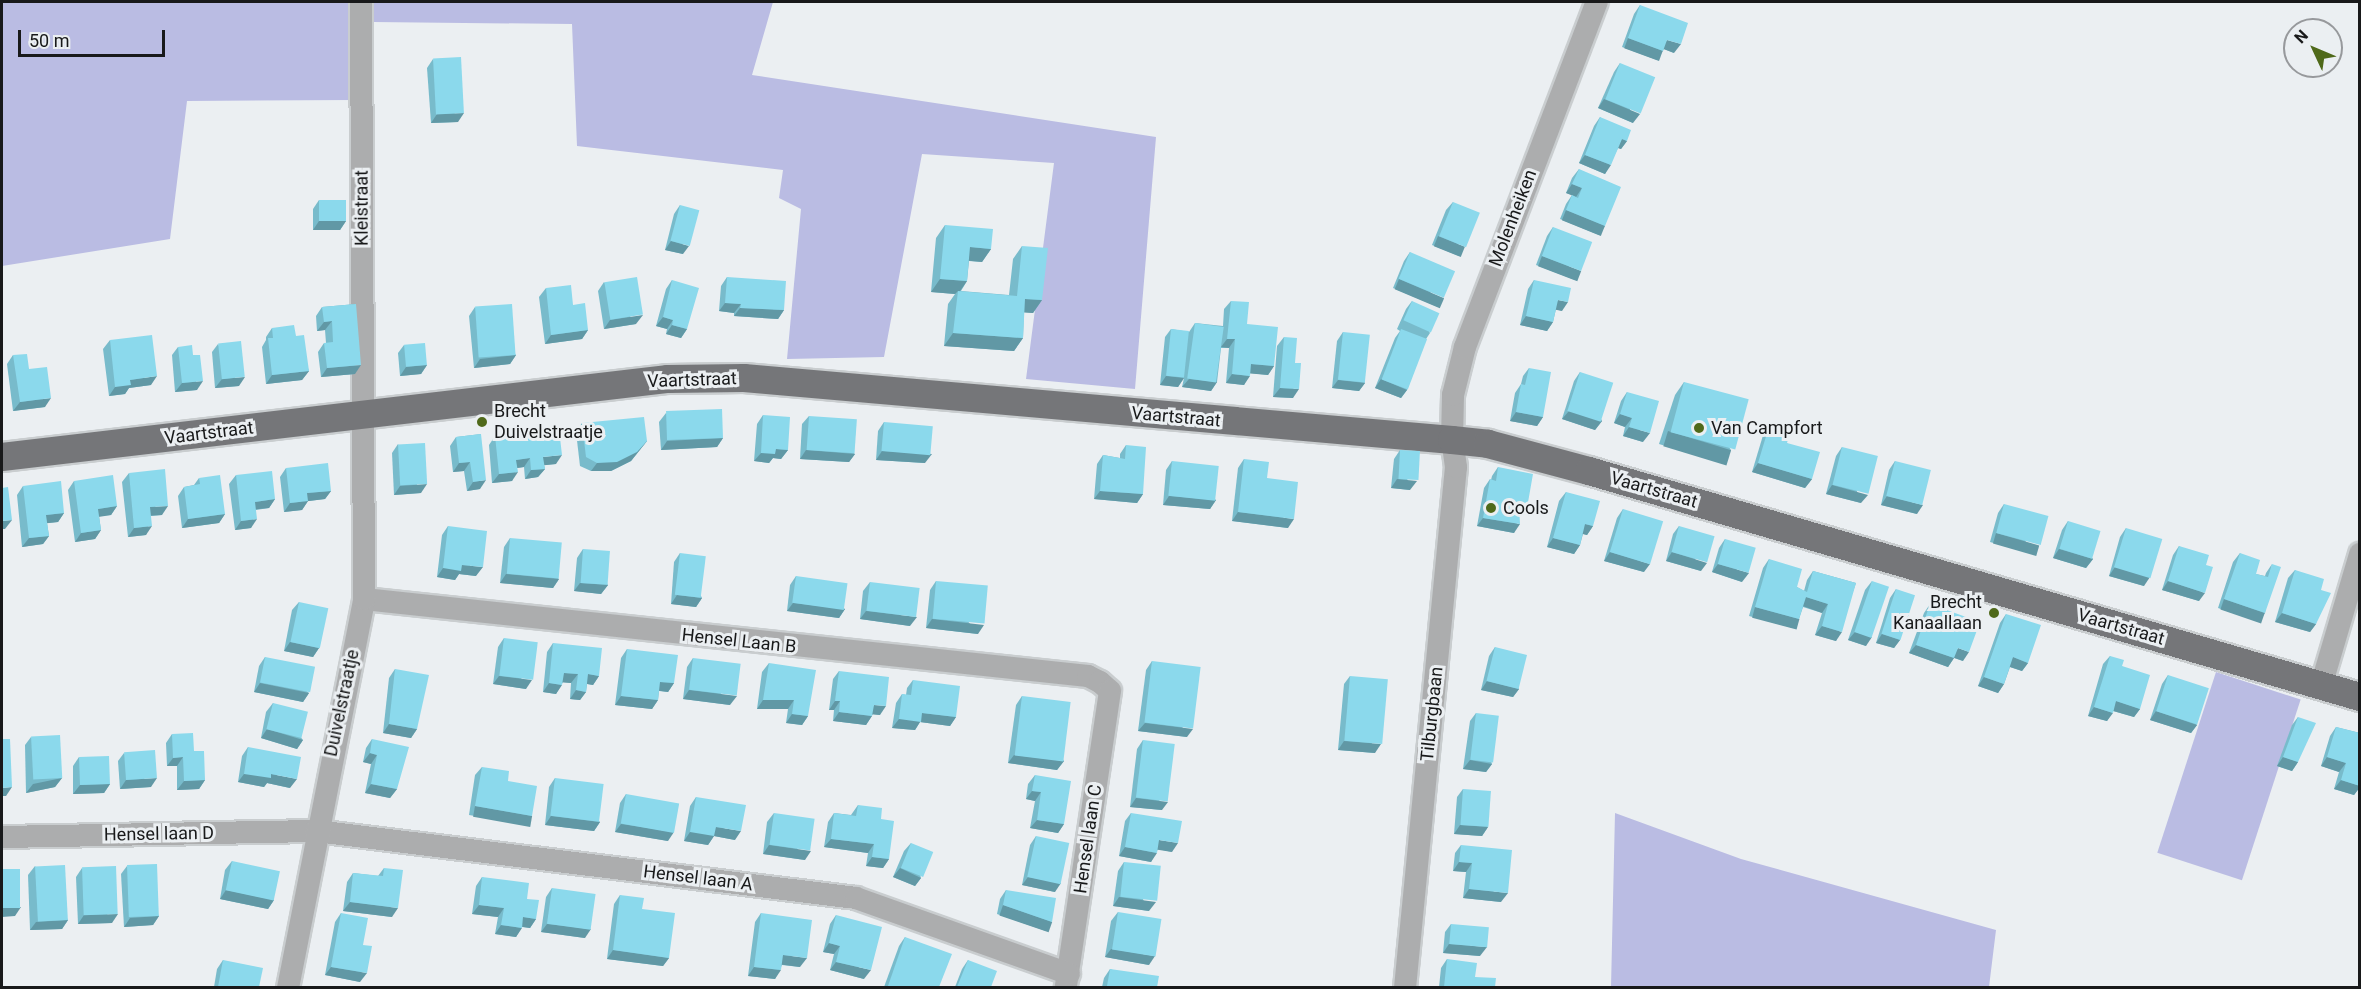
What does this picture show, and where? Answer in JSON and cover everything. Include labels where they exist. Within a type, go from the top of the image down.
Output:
[{"type":"main road","name":"Vaartstraat","points":[[2,457],[668,379],[744,378],[1452,440],[1488,444],[1589,471],[2360,697]]},
{"type":"street","name":"Kleistraat","points":[[361,2],[363,415]]},
{"type":"street","name":"Molenheiken","points":[[1452,440],[1454,395],[1465,347],[1597,2]]},
{"type":"street","name":"Duivelstraatje","points":[[288,987],[316,831],[363,599],[363,415]]},
{"type":"street","name":"Tilburgbaan","points":[[1405,987],[1456,467],[1452,440]]},
{"type":"street","points":[[2321,686],[2360,554]]},
{"type":"street","name":"Hensel Laan B","points":[[363,599],[1088,676],[1110,691]]},
{"type":"street","name":"Hensel laan C","points":[[1068,981],[1110,691]]},
{"type":"street","name":"Hensel laan D","points":[[2,837],[316,831]]},
{"type":"street","name":"Hensel laan A","points":[[316,831],[856,898],[1068,981]]},
{"type":"shaded area","points":[[2,2],[354,2],[353,100],[187,101],[170,239],[2,266]]},
{"type":"shaded area","points":[[373,2],[773,2],[752,75],[1156,137],[1135,389],[1026,379],[1054,163],[922,154],[884,357],[787,359],[801,209],[779,198],[783,170],[577,146],[572,24],[373,22]]},
{"type":"shaded area","points":[[2216,672],[2301,700],[2242,880],[2157,853]]},
{"type":"shaded area","points":[[1615,813],[1741,859],[1996,930],[1989,987],[1611,987]]},
{"type":"building","points":[[1640,5],[1688,23],[1681,44],[1667,40],[1663,51],[1628,38]]},
{"type":"building","points":[[461,57],[464,113],[436,114],[433,58]]},
{"type":"building","points":[[1620,63],[1655,77],[1641,113],[1605,99]]},
{"type":"building","points":[[1600,117],[1631,130],[1627,141],[1622,139],[1611,165],[1585,155]]},
{"type":"building","points":[[1579,169],[1621,187],[1605,226],[1566,210],[1572,195],[1578,198],[1582,188],[1572,184]]},
{"type":"building","points":[[319,200],[346,200],[346,221],[319,221]]},
{"type":"building","points":[[1453,202],[1480,213],[1466,247],[1439,236]]},
{"type":"building","points":[[680,205],[699,210],[690,246],[670,241]]},
{"type":"building","points":[[945,225],[993,229],[991,249],[970,247],[967,281],[940,279]]},
{"type":"building","points":[[1553,227],[1592,242],[1581,271],[1542,256]]},
{"type":"building","points":[[1022,246],[1048,248],[1042,300],[1025,299],[1023,338],[953,333],[958,291],[1017,296]]},
{"type":"building","points":[[1410,252],[1455,271],[1444,298],[1399,279]]},
{"type":"building","points":[[637,277],[643,315],[610,320],[604,282]]},
{"type":"building","points":[[727,277],[786,281],[784,310],[740,308],[741,304],[725,303]]},
{"type":"building","points":[[672,280],[699,288],[687,329],[672,325],[673,320],[663,317]]},
{"type":"building","points":[[1534,280],[1571,288],[1568,302],[1558,300],[1553,322],[1526,316]]},
{"type":"building","points":[[571,285],[573,305],[585,303],[588,330],[551,335],[546,288]]},
{"type":"building","points":[[1231,301],[1249,302],[1247,324],[1278,327],[1274,366],[1251,364],[1250,376],[1232,374],[1235,339],[1227,339]]},
{"type":"building","points":[[1412,301],[1439,313],[1431,332],[1403,320]]},
{"type":"building","points":[[356,304],[361,365],[327,368],[324,343],[333,342],[332,321],[324,322],[322,307]]},
{"type":"building","points":[[512,304],[516,355],[479,357],[475,307]]},
{"type":"building","points":[[1195,323],[1224,327],[1216,382],[1187,378]]},
{"type":"building","points":[[294,325],[296,336],[304,335],[309,371],[272,375],[268,338],[273,338],[272,328]]},
{"type":"building","points":[[1171,329],[1189,331],[1184,378],[1166,376]]},
{"type":"building","points":[[1401,329],[1427,339],[1408,389],[1382,379]]},
{"type":"building","points":[[1343,332],[1370,335],[1365,383],[1338,380]]},
{"type":"building","points":[[152,335],[157,376],[130,380],[131,385],[115,387],[110,340]]},
{"type":"building","points":[[1284,337],[1297,338],[1295,363],[1301,363],[1299,389],[1280,388]]},
{"type":"building","points":[[241,341],[245,377],[222,379],[218,343]]},
{"type":"building","points":[[425,343],[427,365],[406,367],[404,345]]},
{"type":"building","points":[[192,345],[193,355],[200,355],[203,381],[182,383],[178,347]]},
{"type":"building","points":[[27,354],[29,369],[47,367],[51,398],[20,402],[13,355]]},
{"type":"building","points":[[1529,368],[1551,372],[1543,417],[1516,412],[1521,384],[1525,385]]},
{"type":"building","points":[[1580,372],[1613,383],[1601,422],[1567,411]]},
{"type":"building","name":"Van Campfort","points":[[1684,382],[1749,399],[1735,450],[1671,432]]},
{"type":"building","points":[[1627,392],[1659,401],[1650,433],[1629,427],[1632,418],[1620,414]]},
{"type":"building","points":[[722,409],[723,438],[667,440],[666,411]]},
{"type":"building","points":[[763,415],[790,417],[788,450],[776,449],[775,454],[761,453]]},
{"type":"building","points":[[809,416],[857,419],[855,453],[807,450]]},
{"type":"building","points":[[644,417],[647,441],[637,452],[617,462],[597,463],[586,457],[582,423]]},
{"type":"building","points":[[884,422],[933,426],[930,455],[881,451]]},
{"type":"building","points":[[1770,423],[1791,429],[1787,443],[1820,452],[1812,479],[1758,463]]},
{"type":"building","points":[[559,429],[562,455],[543,457],[545,469],[531,470],[530,458],[516,460],[518,472],[499,474],[495,436]]},
{"type":"building","points":[[481,434],[486,480],[473,482],[470,462],[459,463],[456,437]]},
{"type":"building","points":[[425,443],[427,484],[400,485],[398,444]]},
{"type":"building","points":[[1126,445],[1146,447],[1143,494],[1100,491],[1103,455],[1125,459]]},
{"type":"building","points":[[1842,447],[1878,456],[1868,494],[1833,485]]},
{"type":"building","points":[[1400,450],[1420,451],[1418,480],[1398,479]]},
{"type":"building","points":[[1244,459],[1269,462],[1267,478],[1298,482],[1294,519],[1238,512]]},
{"type":"building","points":[[1172,461],[1219,466],[1215,501],[1168,496]]},
{"type":"building","points":[[1895,461],[1931,470],[1922,505],[1886,496]]},
{"type":"building","points":[[328,463],[331,491],[307,493],[308,501],[290,503],[286,468]]},
{"type":"building","points":[[1498,467],[1533,474],[1527,508],[1519,506],[1520,524],[1483,518],[1490,479],[1496,481]]},
{"type":"building","points":[[165,469],[168,506],[150,507],[152,526],[134,528],[129,473]]},
{"type":"building","points":[[272,471],[275,499],[255,502],[257,519],[241,521],[236,475]]},
{"type":"building","points":[[113,475],[117,506],[98,509],[101,530],[81,533],[74,481]]},
{"type":"building","points":[[220,475],[225,514],[188,519],[184,487],[200,484],[199,478]]},
{"type":"building","points":[[61,481],[64,513],[46,515],[49,536],[29,538],[23,486]]},
{"type":"building","points":[[8,487],[12,520],[2,521],[2,488]]},
{"type":"building","points":[[1566,492],[1600,501],[1593,526],[1585,524],[1580,545],[1553,538]]},
{"type":"building","points":[[2004,504],[2048,516],[2041,545],[1996,533]]},
{"type":"building","points":[[1623,509],[1663,521],[1650,564],[1610,552]]},
{"type":"building","points":[[2068,521],[2101,531],[2092,559],[2060,549]]},
{"type":"building","points":[[448,526],[487,531],[483,567],[462,565],[461,571],[443,568]]},
{"type":"building","points":[[1679,526],[1715,536],[1707,562],[1672,552]]},
{"type":"building","points":[[2126,528],[2162,539],[2150,578],[2114,567]]},
{"type":"building","points":[[510,538],[562,543],[559,578],[507,574]]},
{"type":"building","points":[[1725,539],[1756,548],[1749,573],[1718,564]]},
{"type":"building","points":[[2179,546],[2209,555],[2206,565],[2213,567],[2205,593],[2168,581]]},
{"type":"building","points":[[583,549],[610,551],[608,585],[581,583]]},
{"type":"building","points":[[680,553],[706,556],[701,598],[675,595]]},
{"type":"building","points":[[2240,553],[2260,560],[2256,574],[2268,577],[2272,564],[2281,567],[2265,613],[2224,599]]},
{"type":"building","points":[[1769,559],[1802,569],[1797,587],[1807,592],[1813,571],[1856,583],[1842,632],[1822,626],[1828,604],[1806,597],[1799,619],[1755,607]]},
{"type":"building","points":[[2295,570],[2324,579],[2321,590],[2331,593],[2316,624],[2282,613]]},
{"type":"building","points":[[796,576],[847,583],[844,610],[792,603]]},
{"type":"building","points":[[936,581],[988,586],[984,623],[933,619]]},
{"type":"building","points":[[1872,581],[1889,587],[1871,638],[1854,632]]},
{"type":"building","points":[[870,582],[920,588],[916,617],[866,611]]},
{"type":"building","points":[[1896,589],[1915,595],[1900,640],[1881,634]]},
{"type":"building","points":[[299,602],[328,608],[320,648],[290,642]]},
{"type":"building","points":[[1930,604],[1980,622],[1969,652],[1958,648],[1954,658],[1916,645]]},
{"type":"building","points":[[2006,614],[2041,625],[2028,663],[2013,657],[2004,684],[1984,677]]},
{"type":"building","points":[[504,638],[538,642],[533,680],[499,676]]},
{"type":"building","points":[[553,643],[602,648],[599,676],[588,674],[586,692],[576,690],[578,674],[564,673],[562,685],[549,683]]},
{"type":"building","points":[[1495,647],[1527,655],[1519,689],[1487,681]]},
{"type":"building","points":[[627,649],[678,655],[674,683],[660,682],[658,700],[621,696]]},
{"type":"building","points":[[2110,656],[2124,660],[2122,666],[2150,675],[2140,709],[2116,701],[2113,713],[2094,707]]},
{"type":"building","points":[[265,657],[315,667],[310,692],[260,683]]},
{"type":"building","points":[[693,658],[741,664],[737,696],[689,690]]},
{"type":"building","points":[[1152,661],[1201,667],[1193,729],[1144,723]]},
{"type":"building","points":[[769,663],[816,670],[808,716],[792,714],[794,700],[763,700]]},
{"type":"building","points":[[395,669],[429,675],[417,729],[389,724]]},
{"type":"building","points":[[839,671],[889,677],[886,706],[874,705],[872,716],[839,712],[840,701],[835,701]]},
{"type":"building","points":[[2168,675],[2209,688],[2197,724],[2156,711]]},
{"type":"building","points":[[1350,676],[1388,679],[1382,744],[1344,741]]},
{"type":"building","points":[[913,680],[960,686],[956,717],[922,713],[921,722],[899,719],[902,694],[911,695]]},
{"type":"building","points":[[1022,696],[1071,702],[1063,762],[1015,756]]},
{"type":"building","points":[[273,703],[308,712],[301,738],[266,729]]},
{"type":"building","points":[[1476,713],[1499,716],[1493,762],[1470,760]]},
{"type":"building","points":[[2298,717],[2316,723],[2298,762],[2283,757]]},
{"type":"building","points":[[2336,727],[2360,733],[2360,786],[2341,780],[2346,763],[2327,757]]},
{"type":"building","points":[[193,733],[194,751],[204,751],[205,780],[184,781],[183,757],[173,758],[172,734]]},
{"type":"building","points":[[60,735],[62,778],[33,779],[31,737]]},
{"type":"building","points":[[2,739],[10,739],[12,787],[2,788]]},
{"type":"building","points":[[372,739],[409,747],[397,789],[371,784],[377,755],[370,753]]},
{"type":"building","points":[[1143,740],[1175,744],[1168,801],[1136,798]]},
{"type":"building","points":[[248,747],[301,757],[297,779],[271,774],[271,778],[244,774]]},
{"type":"building","points":[[155,750],[157,778],[126,780],[124,752]]},
{"type":"building","points":[[109,756],[110,784],[80,785],[79,757]]},
{"type":"building","points":[[482,767],[509,771],[508,781],[537,786],[532,816],[475,806]]},
{"type":"building","points":[[1035,775],[1071,781],[1064,824],[1037,820],[1041,792],[1032,791]]},
{"type":"building","points":[[555,778],[604,784],[599,822],[550,816]]},
{"type":"building","points":[[1463,789],[1491,791],[1488,827],[1460,825]]},
{"type":"building","points":[[626,794],[679,803],[674,833],[621,824]]},
{"type":"building","points":[[696,797],[746,805],[741,831],[716,827],[714,836],[690,832]]},
{"type":"building","points":[[858,805],[882,808],[881,819],[894,821],[889,859],[872,857],[874,844],[831,839],[834,813],[856,816]]},
{"type":"building","points":[[774,813],[815,819],[810,850],[770,845]]},
{"type":"building","points":[[1131,813],[1182,821],[1178,843],[1159,840],[1157,853],[1125,847]]},
{"type":"building","points":[[1036,836],[1069,843],[1061,884],[1027,877]]},
{"type":"building","points":[[911,843],[933,852],[923,877],[901,868]]},
{"type":"building","points":[[1461,845],[1512,850],[1508,893],[1469,889],[1472,863],[1459,862]]},
{"type":"building","points":[[232,861],[280,871],[274,901],[226,890]]},
{"type":"building","points":[[1124,862],[1161,866],[1157,901],[1120,897]]},
{"type":"building","points":[[157,864],[159,916],[129,917],[127,865]]},
{"type":"building","points":[[65,865],[68,920],[38,921],[35,867]]},
{"type":"building","points":[[116,866],[118,914],[84,915],[82,867]]},
{"type":"building","points":[[384,868],[403,870],[398,908],[350,902],[353,873],[383,876]]},
{"type":"building","points":[[2,869],[20,869],[20,908],[2,908]]},
{"type":"building","points":[[482,877],[529,883],[527,899],[539,900],[536,919],[523,917],[522,928],[501,925],[504,908],[479,905]]},
{"type":"building","points":[[552,888],[596,894],[591,930],[547,924]]},
{"type":"building","points":[[1006,890],[1056,898],[1052,922],[1003,905]]},
{"type":"building","points":[[620,895],[644,898],[642,909],[675,913],[669,958],[613,950]]},
{"type":"building","points":[[1118,912],[1161,919],[1156,956],[1112,950]]},
{"type":"building","points":[[341,913],[368,918],[363,945],[372,946],[367,973],[331,967]]},
{"type":"building","points":[[761,913],[812,920],[807,958],[783,955],[781,970],[754,967]]},
{"type":"building","points":[[836,915],[882,927],[871,970],[836,962],[840,946],[829,943]]},
{"type":"building","points":[[1451,924],[1489,927],[1487,947],[1449,944]]},
{"type":"building","points":[[905,937],[952,954],[939,987],[888,986]]},
{"type":"building","points":[[1447,959],[1477,963],[1475,977],[1496,978],[1495,987],[1444,987]]},
{"type":"building","points":[[223,960],[263,968],[259,987],[218,987]]},
{"type":"building","points":[[968,960],[997,971],[991,987],[957,987]]},
{"type":"building","points":[[1110,969],[1159,976],[1157,987],[1107,986]]},
{"type":"place","name":"Brecht Duivelstraatje","points":[[482,422]]},
{"type":"place","name":"Van Campfort","points":[[1699,428]]},
{"type":"place","name":"Cools","points":[[1491,508]]},
{"type":"place","name":"Brecht Kanaallaan","points":[[1994,613]]}]
